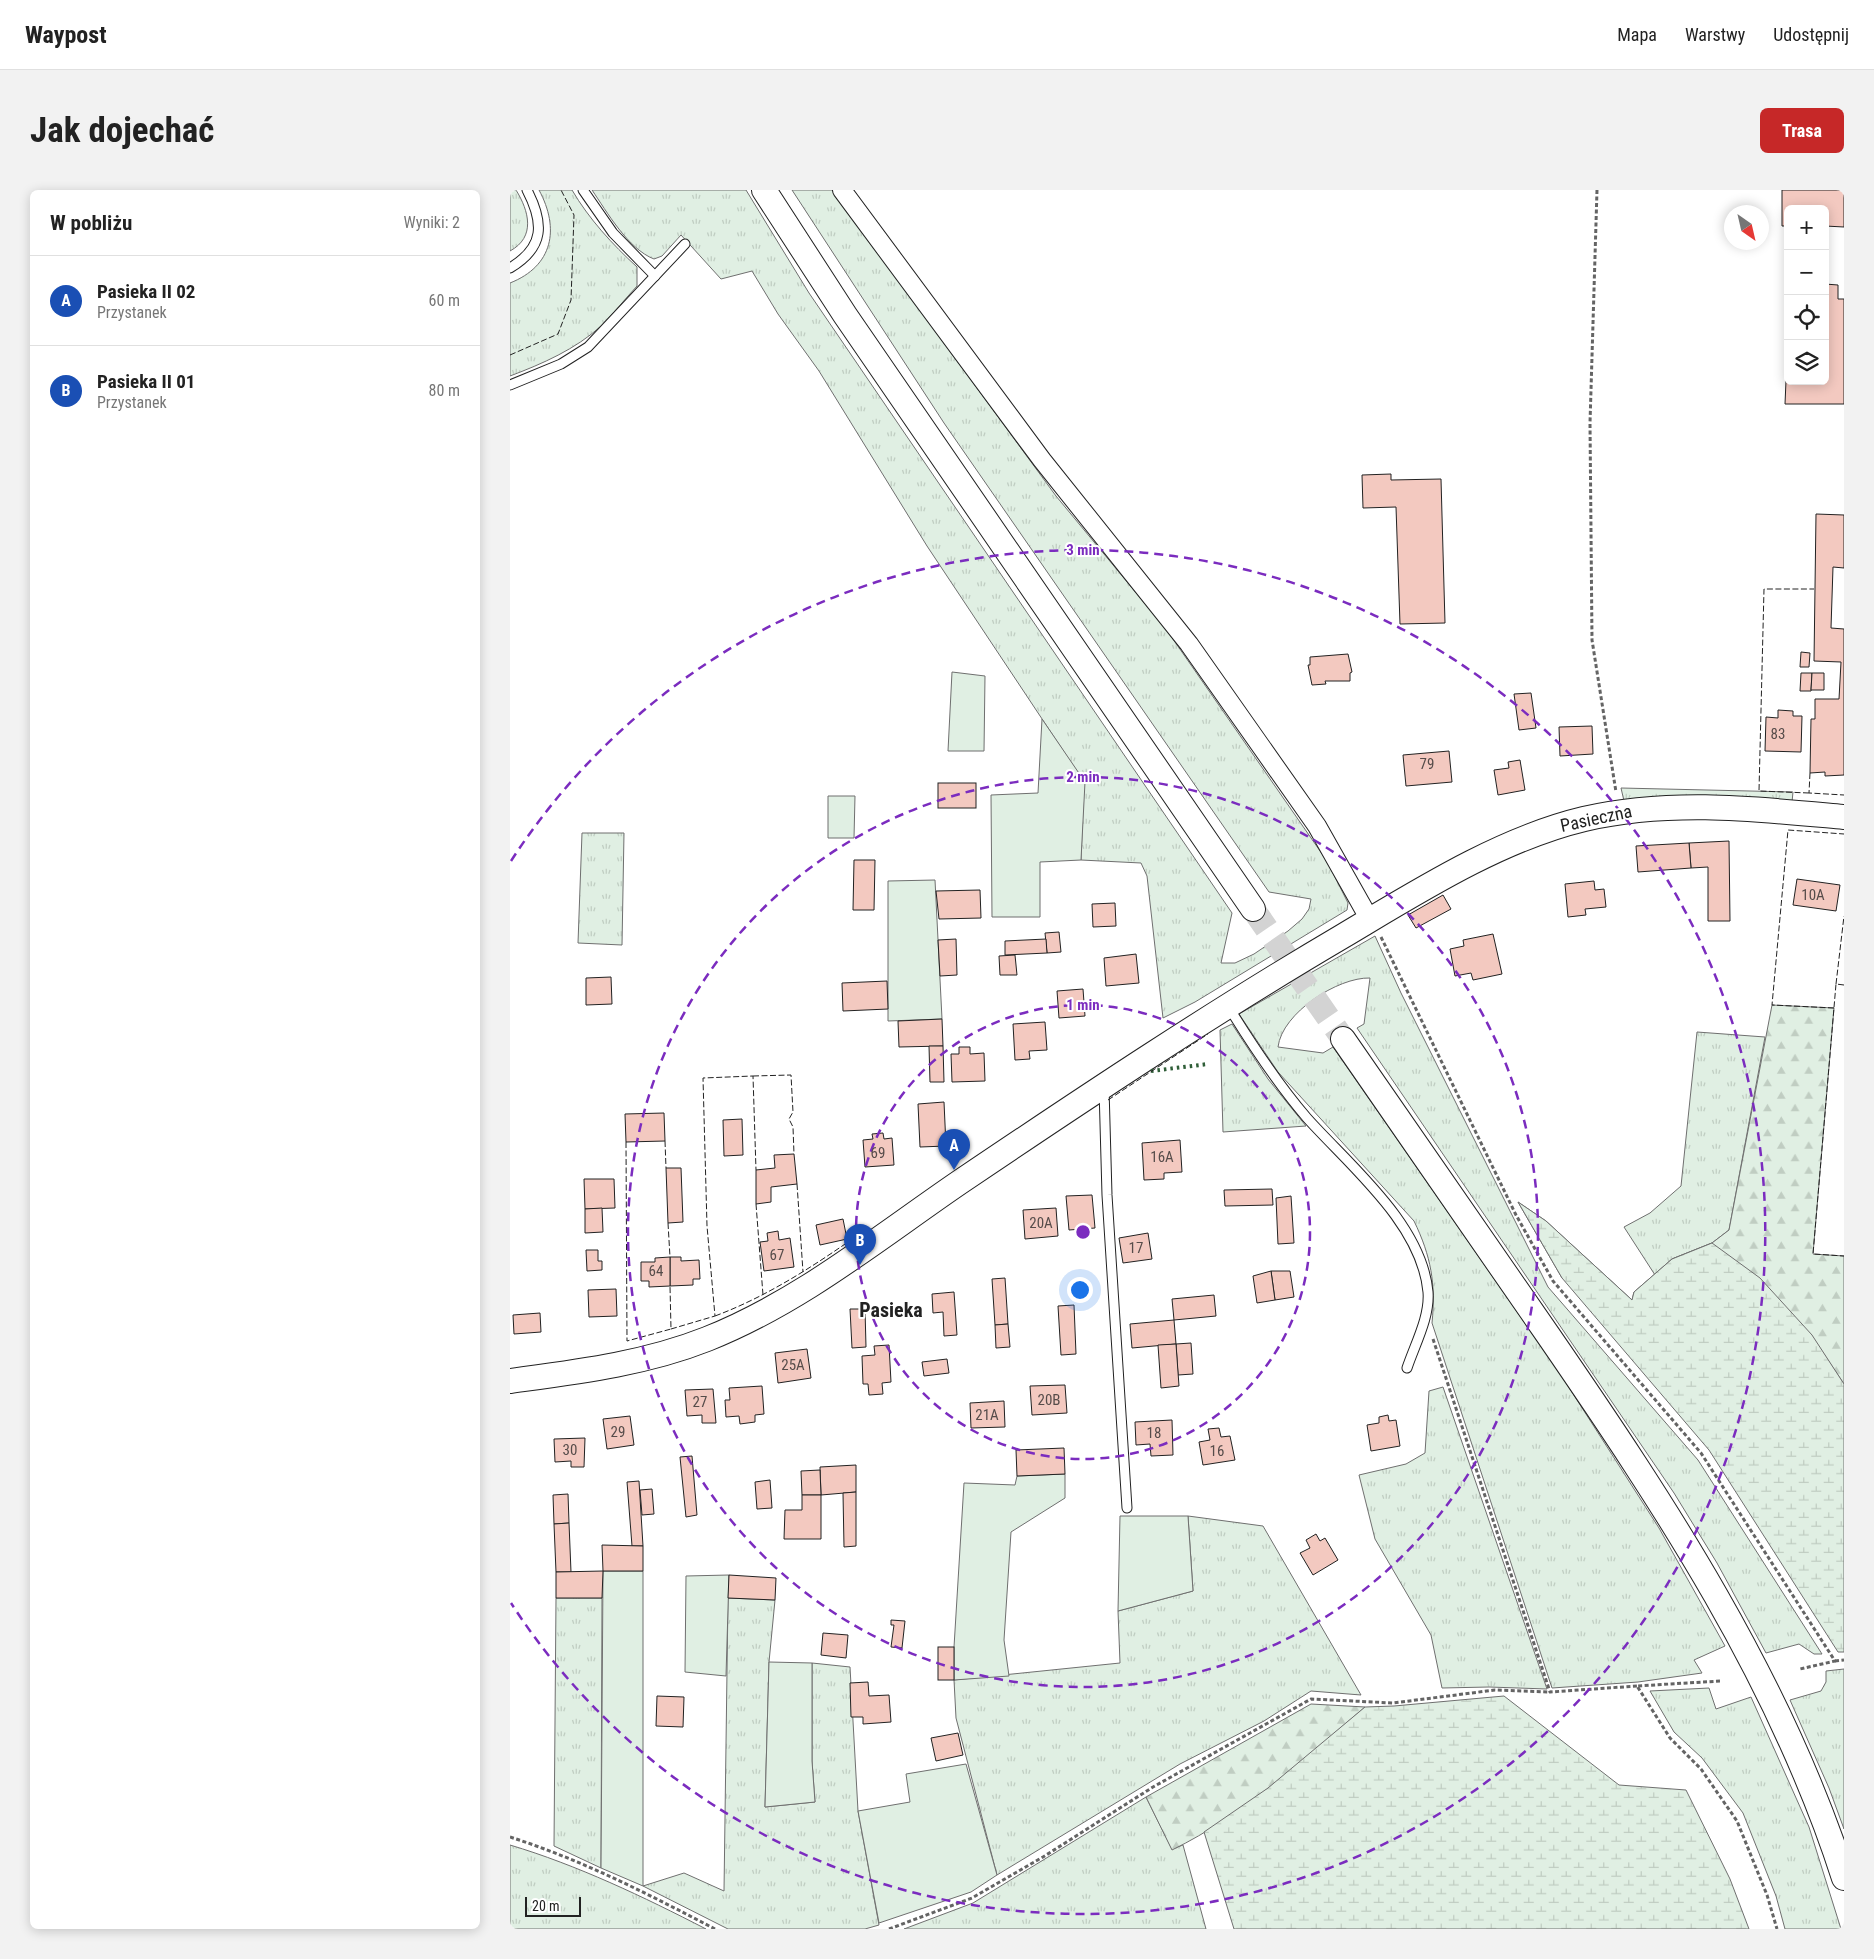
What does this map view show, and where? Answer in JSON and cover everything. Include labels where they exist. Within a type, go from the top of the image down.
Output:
[{"type":"main road","points":[[764,190],[840,308],[1253,909]]},
{"type":"main road","name":"Pasieczna","points":[[510,1381],[644,1359],[705,1340],[751,1320],[834,1270],[1104,1085],[1227,1005],[1370,920],[1466,867],[1522,840],[1558,826],[1617,812],[1650,807],[1699,806],[1844,817]]},
{"type":"main road","points":[[1343,1039],[1593,1400],[1701,1568],[1752,1660],[1786,1730],[1819,1807],[1844,1878]]},
{"type":"street","points":[[842,190],[1042,460],[1189,644],[1317,826],[1370,920]]},
{"type":"lane","points":[[510,268],[522,261],[537,239],[537,210],[527,190]]},
{"type":"lane","points":[[583,190],[613,233],[655,276]]},
{"type":"lane","points":[[510,385],[561,364],[588,347],[685,244]]},
{"type":"lane","points":[[1227,1005],[1266,1066],[1306,1117],[1398,1219],[1411,1238],[1419,1255],[1426,1282],[1427,1310],[1407,1368]]},
{"type":"lane","points":[[1104,1085],[1107,1195],[1127,1508]]},
{"type":"path","points":[[1597,190],[1590,422],[1592,640],[1617,812]]},
{"type":"path","points":[[1370,920],[1379,933],[1516,1215],[1553,1281],[1702,1454],[1835,1661]]},
{"type":"path","points":[[1427,1310],[1429,1326],[1550,1692]]},
{"type":"path","points":[[1800,1669],[1844,1660]]},
{"type":"path","points":[[889,1929],[972,1898],[1043,1857],[1153,1787],[1311,1699],[1393,1702],[1496,1690],[1550,1692],[1720,1681]]},
{"type":"path","points":[[1637,1686],[1670,1738],[1700,1769],[1737,1821],[1767,1895],[1777,1929]]},
{"type":"path","points":[[510,1837],[552,1850],[641,1890],[715,1929]]},
{"type":"green space","points":[[510,190],[516,190],[521,198],[528,223],[524,239],[510,251]]},
{"type":"green space","points":[[539,190],[572,190],[602,231],[637,267],[637,286],[601,326],[581,342],[546,361],[510,376],[510,283],[536,267],[544,256],[548,245],[549,219],[546,204]]},
{"type":"green space","points":[[592,190],[746,190],[809,293],[1232,913],[1221,963],[1235,963],[1254,954],[1302,919],[1309,909],[1311,899],[1269,892],[944,423],[792,190],[832,190],[1056,496],[1166,629],[1327,861],[1348,903],[1347,910],[1195,1002],[1163,1018],[1147,876],[1141,863],[1081,860],[1084,782],[927,546],[819,371],[778,314],[752,271],[721,279],[681,235],[662,256],[654,259],[644,254],[627,239]]},
{"type":"green space","points":[[952,672],[985,676],[984,751],[948,751]]},
{"type":"green space","points":[[1042,719],[1085,782],[1081,860],[1040,862],[1040,917],[992,917],[991,795],[1038,793]]},
{"type":"green space","points":[[1621,788],[1793,792],[1792,802],[1624,801]]},
{"type":"green space","points":[[828,796],[855,796],[854,838],[828,838]]},
{"type":"green space","points":[[582,833],[624,833],[622,945],[578,943]]},
{"type":"green space","points":[[935,880],[942,1019],[888,1021],[888,881]]},
{"type":"green space","points":[[1375,936],[1401,993],[1548,1287],[1698,1460],[1822,1654],[1814,1654],[1799,1644],[1766,1653],[1717,1563],[1674,1493],[1357,1028],[1364,1024],[1370,978],[1357,979],[1328,990],[1300,1010],[1282,1034],[1278,1047],[1323,1053],[1333,1047],[1561,1375],[1659,1528],[1725,1646],[1694,1660],[1702,1673],[1638,1682],[1552,1688],[1432,1323],[1433,1283],[1431,1270],[1425,1246],[1414,1221],[1278,1072],[1239,1014]]},
{"type":"green space","points":[[1772,1005],[1834,1008],[1813,1254],[1844,1256],[1844,1384],[1811,1335],[1712,1328],[1562,1278],[1518,1202],[1546,1221],[1632,1300],[1634,1292],[1672,1259],[1712,1243],[1729,1230]]},
{"type":"green space","points":[[1232,1024],[1268,1079],[1306,1126],[1223,1132],[1220,1030]]},
{"type":"green space","points":[[1697,1032],[1765,1037],[1729,1230],[1712,1243],[1672,1259],[1655,1275],[1624,1227],[1650,1213],[1681,1186]]},
{"type":"green space","points":[[1518,1202],[1546,1221],[1632,1300],[1634,1292],[1672,1259],[1712,1243],[1760,1278],[1812,1335],[1844,1384],[1844,1652],[1838,1652],[1709,1450],[1562,1278]]},
{"type":"green space","points":[[1443,1387],[1547,1689],[1442,1688],[1431,1635],[1375,1539],[1359,1475],[1406,1464],[1425,1453],[1429,1391]]},
{"type":"green space","points":[[1065,1474],[1065,1498],[1011,1532],[1004,1640],[1009,1676],[954,1680],[954,1647],[964,1483],[1015,1485],[1017,1476]]},
{"type":"green space","points":[[1120,1516],[1188,1516],[1193,1591],[1118,1611]]},
{"type":"green space","points":[[1188,1516],[1263,1526],[1361,1695],[1311,1691],[1264,1721],[1180,1764],[997,1875],[956,1718],[954,1680],[1120,1663],[1118,1611],[1193,1591]]},
{"type":"green space","points":[[603,1571],[643,1571],[643,1886],[601,1868]]},
{"type":"green space","points":[[729,1575],[726,1676],[685,1672],[686,1576]]},
{"type":"green space","points":[[556,1598],[602,1598],[601,1868],[554,1846]]},
{"type":"green space","points":[[728,1598],[775,1600],[769,1662],[765,1807],[815,1802],[812,1761],[812,1663],[850,1667],[858,1811],[879,1925],[865,1929],[728,1929],[643,1886],[684,1873],[724,1891]]},
{"type":"green space","points":[[769,1662],[812,1663],[812,1761],[815,1802],[765,1807]]},
{"type":"green space","points":[[1844,1669],[1844,1829],[1829,1788],[1790,1700],[1821,1691],[1826,1682],[1826,1671]]},
{"type":"green space","points":[[1709,1688],[1716,1709],[1751,1697],[1809,1827],[1841,1929],[1785,1929],[1776,1896],[1743,1813],[1702,1758],[1674,1732],[1650,1691]]},
{"type":"green space","points":[[1504,1696],[1619,1785],[1686,1790],[1730,1879],[1749,1929],[1234,1929],[1204,1832],[1268,1788],[1365,1707]]},
{"type":"green space","points":[[1311,1704],[1365,1707],[1249,1803],[1199,1836],[1172,1850],[1146,1797]]},
{"type":"green space","points":[[966,1764],[997,1875],[971,1892],[879,1923],[858,1811],[910,1802],[906,1774]]},
{"type":"green space","points":[[1146,1797],[1172,1849],[1183,1845],[1206,1929],[904,1929],[973,1903]]},
{"type":"green space","points":[[510,1845],[610,1882],[706,1929],[510,1929]]},
{"type":"building","points":[[1782,190],[1844,190],[1844,227],[1829,226],[1829,205],[1784,205],[1784,226],[1782,226]]},
{"type":"building","points":[[1829,284],[1838,285],[1838,299],[1844,299],[1844,404],[1785,404],[1786,385],[1829,385]]},
{"type":"building","points":[[1391,474],[1391,480],[1441,479],[1445,623],[1400,624],[1396,507],[1363,508],[1362,475]]},
{"type":"building","points":[[1816,514],[1844,515],[1844,568],[1833,567],[1831,628],[1844,629],[1844,775],[1825,776],[1825,772],[1810,773],[1811,719],[1815,719],[1815,699],[1839,699],[1841,662],[1814,661]]},
{"type":"building","points":[[1801,652],[1810,653],[1809,667],[1800,667]]},
{"type":"building","points":[[1348,654],[1352,672],[1350,673],[1350,681],[1325,681],[1326,684],[1312,685],[1308,665],[1310,665],[1310,657]]},
{"type":"building","points":[[1801,673],[1812,673],[1811,691],[1800,691]]},
{"type":"building","points":[[1812,673],[1824,673],[1824,690],[1811,690]]},
{"type":"building","points":[[1531,693],[1536,728],[1519,730],[1514,694]]},
{"type":"building","points":[[1778,710],[1793,711],[1793,716],[1802,716],[1801,752],[1765,751],[1766,717],[1778,718]]},
{"type":"building","points":[[1592,726],[1593,754],[1560,756],[1559,727]]},
{"type":"building","points":[[1449,751],[1452,782],[1406,786],[1403,755]]},
{"type":"building","points":[[1520,760],[1525,790],[1498,795],[1494,770],[1509,768],[1508,762]]},
{"type":"building","points":[[938,783],[976,783],[976,808],[938,808]]},
{"type":"building","points":[[1729,841],[1730,921],[1708,921],[1708,867],[1691,868],[1689,843]]},
{"type":"building","points":[[1689,843],[1691,868],[1638,872],[1636,846]]},
{"type":"building","points":[[854,860],[875,860],[874,910],[853,910]]},
{"type":"building","points":[[1797,879],[1840,885],[1836,911],[1793,905]]},
{"type":"building","points":[[1594,881],[1595,890],[1604,889],[1606,907],[1585,909],[1586,915],[1568,917],[1565,884]]},
{"type":"building","points":[[980,890],[981,918],[939,919],[936,891]]},
{"type":"building","points":[[1443,895],[1451,909],[1416,928],[1408,915]]},
{"type":"building","points":[[1115,903],[1116,926],[1093,927],[1092,904]]},
{"type":"building","points":[[1059,932],[1061,952],[1047,953],[1045,933]]},
{"type":"building","points":[[1493,934],[1502,974],[1473,980],[1471,973],[1455,976],[1450,949],[1464,946],[1463,940]]},
{"type":"building","points":[[956,939],[957,975],[940,976],[938,940]]},
{"type":"building","points":[[1046,939],[1047,953],[1005,955],[1005,941]]},
{"type":"building","points":[[1136,954],[1139,983],[1106,986],[1104,958]]},
{"type":"building","points":[[1015,955],[1017,975],[1000,975],[999,956]]},
{"type":"building","points":[[611,977],[612,1004],[586,1005],[586,978]]},
{"type":"building","points":[[887,981],[888,1009],[843,1011],[842,983]]},
{"type":"building","points":[[1083,989],[1085,1016],[1059,1018],[1057,991]]},
{"type":"building","points":[[942,1019],[943,1046],[899,1047],[898,1021]]},
{"type":"building","points":[[1045,1022],[1047,1050],[1029,1051],[1030,1059],[1015,1060],[1013,1024]]},
{"type":"building","points":[[929,1046],[943,1046],[944,1082],[930,1082]]},
{"type":"building","points":[[959,1047],[970,1047],[970,1054],[984,1053],[985,1081],[952,1082],[951,1054],[959,1054]]},
{"type":"building","points":[[944,1102],[946,1146],[920,1147],[918,1104]]},
{"type":"building","points":[[664,1113],[665,1141],[626,1142],[625,1114]]},
{"type":"building","points":[[742,1119],[743,1155],[724,1156],[723,1120]]},
{"type":"building","points":[[883,1133],[884,1139],[892,1138],[894,1165],[865,1167],[863,1140],[873,1139],[872,1134]]},
{"type":"building","points":[[1180,1140],[1182,1172],[1164,1173],[1164,1179],[1144,1180],[1142,1143]]},
{"type":"building","points":[[794,1154],[797,1184],[771,1187],[771,1202],[756,1204],[756,1170],[775,1168],[774,1155]]},
{"type":"building","points":[[666,1168],[681,1168],[683,1222],[668,1223]]},
{"type":"building","points":[[584,1179],[614,1179],[615,1208],[585,1209]]},
{"type":"building","points":[[1272,1189],[1273,1205],[1225,1206],[1224,1190]]},
{"type":"building","points":[[1092,1195],[1095,1228],[1069,1230],[1066,1196]]},
{"type":"building","points":[[1291,1196],[1294,1243],[1278,1244],[1276,1198]]},
{"type":"building","points":[[602,1208],[603,1232],[585,1233],[585,1209]]},
{"type":"building","points":[[1056,1208],[1058,1236],[1025,1239],[1023,1210]]},
{"type":"building","points":[[843,1219],[847,1239],[820,1245],[816,1225]]},
{"type":"building","points":[[778,1231],[779,1240],[790,1238],[794,1267],[764,1271],[760,1242],[768,1241],[767,1233]]},
{"type":"building","points":[[1148,1233],[1152,1259],[1123,1263],[1119,1238]]},
{"type":"building","points":[[586,1250],[598,1250],[598,1261],[602,1261],[602,1270],[587,1271]]},
{"type":"building","points":[[670,1257],[681,1257],[681,1261],[699,1260],[700,1279],[693,1279],[693,1285],[670,1286]]},
{"type":"building","points":[[670,1257],[670,1286],[649,1287],[649,1281],[641,1281],[641,1262],[655,1262],[655,1258]]},
{"type":"building","points":[[1271,1271],[1290,1271],[1294,1297],[1275,1300]]},
{"type":"building","points":[[1271,1271],[1275,1300],[1257,1303],[1253,1276]]},
{"type":"building","points":[[1005,1278],[1008,1324],[995,1325],[992,1279]]},
{"type":"building","points":[[616,1289],[617,1316],[589,1317],[588,1290]]},
{"type":"building","points":[[954,1292],[957,1335],[944,1336],[943,1312],[933,1313],[932,1294]]},
{"type":"building","points":[[1214,1295],[1216,1316],[1174,1320],[1172,1299]]},
{"type":"building","points":[[1074,1305],[1076,1354],[1061,1355],[1058,1306]]},
{"type":"building","points":[[850,1309],[865,1309],[866,1347],[852,1348]]},
{"type":"building","points":[[540,1313],[541,1332],[514,1334],[513,1315]]},
{"type":"building","points":[[1174,1320],[1176,1344],[1132,1348],[1130,1324]]},
{"type":"building","points":[[1008,1324],[1010,1347],[996,1348],[995,1325]]},
{"type":"building","points":[[1191,1343],[1193,1374],[1178,1375],[1176,1344]]},
{"type":"building","points":[[1176,1344],[1179,1386],[1161,1388],[1158,1345]]},
{"type":"building","points":[[889,1345],[891,1382],[882,1383],[883,1394],[869,1395],[868,1384],[863,1384],[862,1356],[875,1355],[874,1346]]},
{"type":"building","points":[[807,1349],[811,1378],[778,1383],[775,1353]]},
{"type":"building","points":[[947,1359],[949,1373],[924,1376],[922,1362]]},
{"type":"building","points":[[1065,1385],[1067,1413],[1032,1415],[1030,1386]]},
{"type":"building","points":[[762,1386],[764,1414],[755,1415],[755,1422],[740,1424],[739,1416],[726,1417],[725,1400],[730,1400],[729,1388]]},
{"type":"building","points":[[713,1389],[716,1423],[702,1423],[702,1415],[687,1416],[685,1390]]},
{"type":"building","points":[[1004,1401],[1005,1427],[971,1428],[970,1403]]},
{"type":"building","points":[[1388,1415],[1389,1421],[1396,1420],[1400,1446],[1371,1451],[1367,1425],[1379,1423],[1379,1417]]},
{"type":"building","points":[[630,1416],[634,1445],[607,1449],[603,1419]]},
{"type":"building","points":[[1172,1420],[1173,1455],[1151,1456],[1150,1444],[1136,1445],[1135,1422]]},
{"type":"building","points":[[1219,1428],[1221,1437],[1230,1436],[1235,1460],[1203,1465],[1199,1442],[1210,1440],[1208,1429]]},
{"type":"building","points":[[585,1438],[584,1467],[571,1467],[571,1461],[555,1462],[554,1439]]},
{"type":"building","points":[[1064,1448],[1065,1474],[1017,1476],[1016,1450]]},
{"type":"building","points":[[692,1456],[697,1515],[686,1517],[680,1457]]},
{"type":"building","points":[[856,1465],[856,1492],[821,1495],[820,1467]]},
{"type":"building","points":[[820,1470],[821,1495],[802,1495],[801,1471]]},
{"type":"building","points":[[770,1480],[772,1508],[757,1509],[755,1482]]},
{"type":"building","points":[[639,1481],[643,1546],[632,1546],[627,1482]]},
{"type":"building","points":[[652,1489],[654,1514],[642,1515],[640,1490]]},
{"type":"building","points":[[856,1492],[856,1546],[844,1547],[843,1493]]},
{"type":"building","points":[[568,1494],[569,1523],[554,1524],[553,1495]]},
{"type":"building","points":[[802,1495],[821,1495],[821,1539],[784,1539],[785,1510],[802,1510]]},
{"type":"building","points":[[569,1523],[571,1572],[556,1572],[554,1524]]},
{"type":"building","points":[[1316,1534],[1320,1541],[1325,1538],[1338,1560],[1313,1575],[1300,1553],[1310,1548],[1306,1540]]},
{"type":"building","points":[[602,1545],[643,1546],[643,1571],[603,1571]]},
{"type":"building","points":[[603,1571],[602,1598],[556,1598],[556,1572]]},
{"type":"building","points":[[729,1575],[776,1578],[775,1600],[728,1598]]},
{"type":"building","points":[[891,1620],[905,1621],[902,1648],[891,1647],[894,1625],[891,1625]]},
{"type":"building","points":[[823,1633],[848,1635],[846,1658],[821,1655]]},
{"type":"building","points":[[938,1647],[954,1647],[954,1680],[938,1680]]},
{"type":"building","points":[[868,1682],[869,1696],[889,1695],[891,1722],[863,1724],[863,1717],[851,1717],[850,1683]]},
{"type":"building","points":[[657,1696],[684,1697],[683,1727],[656,1726]]},
{"type":"building","points":[[958,1733],[963,1755],[936,1761],[931,1738]]},
{"type":"tunnel","points":[[1253,909],[1343,1039]]},
{"type":"hedge","points":[[1151,1071],[1208,1064]]},
{"type":"fence","points":[[510,355],[558,334],[571,300],[574,215],[561,190]]},
{"type":"fence","points":[[1809,793],[1759,791],[1764,589],[1814,589]]},
{"type":"fence","points":[[1810,773],[1809,793],[1844,795]]},
{"type":"fence","points":[[1834,1008],[1772,1005],[1788,830],[1844,834]]},
{"type":"fence","points":[[1836,984],[1844,916]]},
{"type":"fence","points":[[1844,985],[1836,984],[1813,1254],[1844,1256]]},
{"type":"fence","points":[[1108,1100],[1208,1034]]},
{"type":"fence","points":[[753,1076],[791,1075],[793,1112],[789,1119],[793,1127],[794,1154]]},
{"type":"fence","points":[[671,1329],[715,1316],[707,1226],[703,1078],[753,1076],[756,1170]]},
{"type":"fence","points":[[665,1141],[666,1168]]},
{"type":"fence","points":[[626,1142],[627,1341],[671,1329],[670,1286]]},
{"type":"fence","points":[[797,1184],[803,1272]]},
{"type":"fence","points":[[756,1204],[763,1295]]},
{"type":"fence","points":[[668,1223],[670,1257]]},
{"type":"fence","points":[[715,1316],[750,1301],[784,1283],[848,1242],[847,1239]]},
{"type":"place","name":"Pasieka II 02","points":[[954,1170]]},
{"type":"place","name":"Pasieka II 01","points":[[860,1265]]},
{"type":"district","name":"Pasieka","points":[[891,1310]]}]
